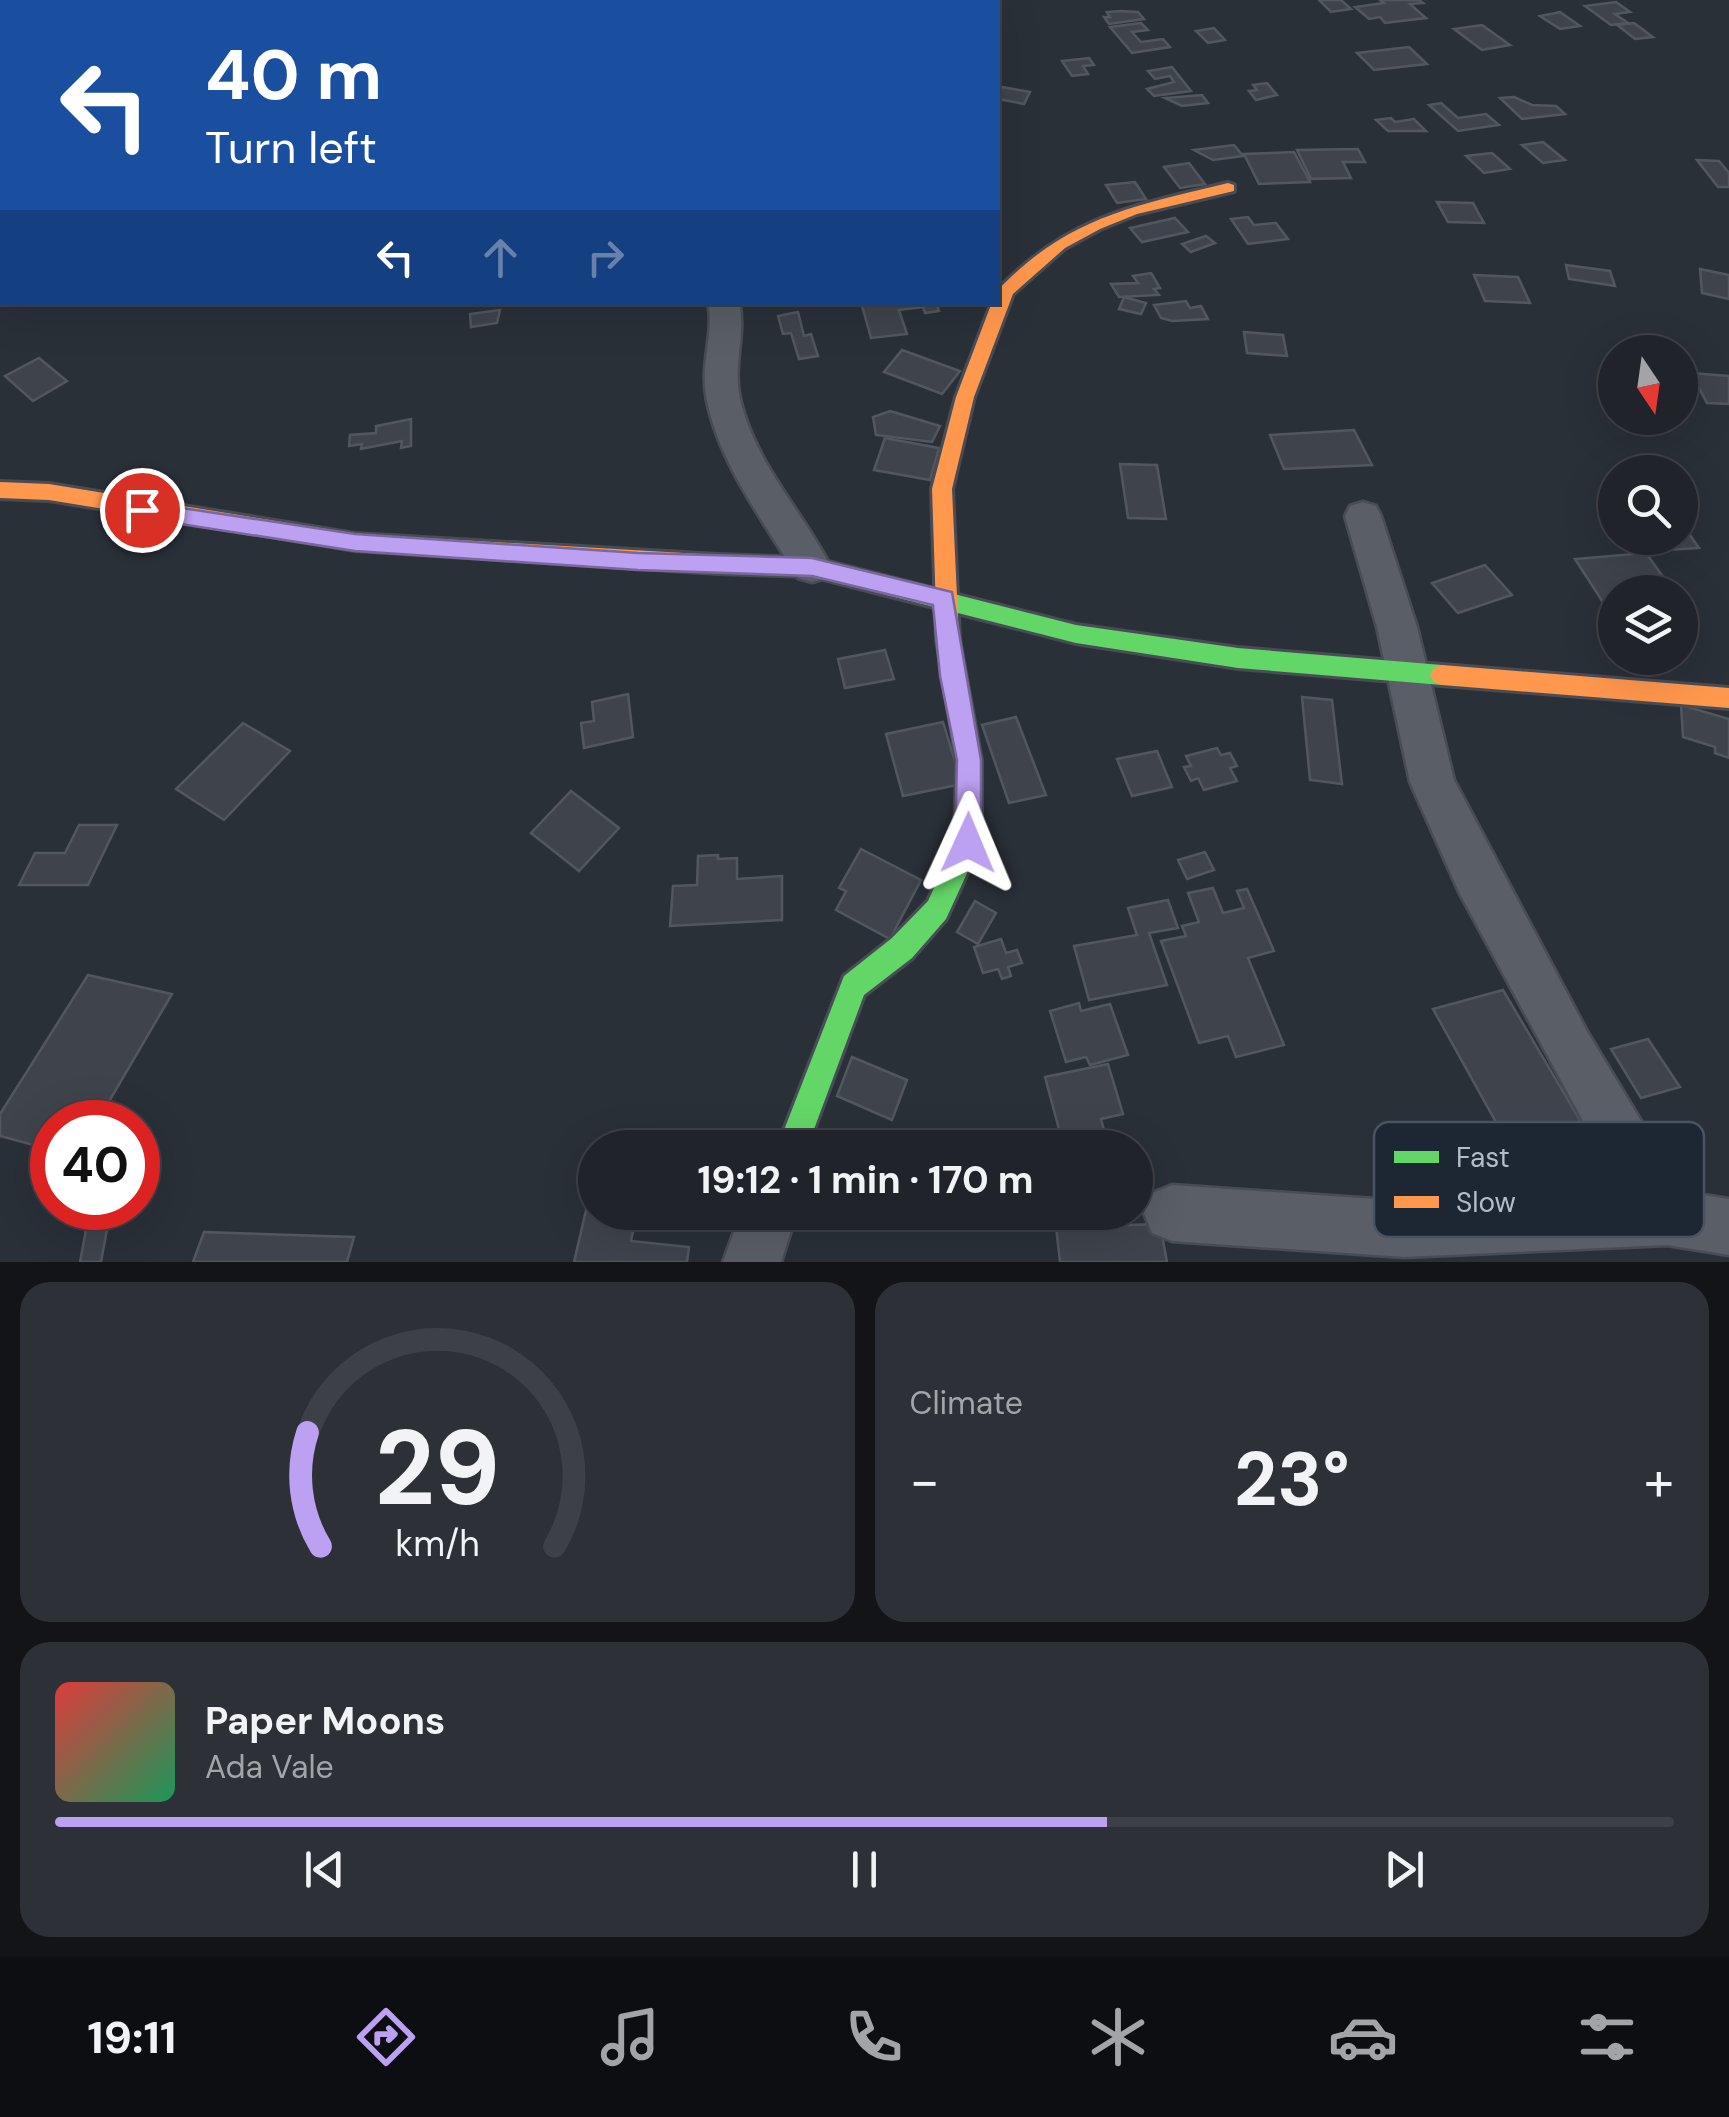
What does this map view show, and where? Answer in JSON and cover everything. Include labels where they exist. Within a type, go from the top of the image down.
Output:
[{"type":"street","points":[[799,1130],[854,986],[902,948],[938,910],[968,843],[969,760],[952,676],[944,598],[942,489],[965,397],[1005,292],[1059,244],[1094,226],[1132,212],[1228,188]]},
{"type":"street","points":[[723,305],[727,318],[718,365],[724,404],[746,460],[812,567]]},
{"type":"street","points":[[0,490],[49,492],[355,542],[638,561],[812,567],[1076,634],[1238,658],[1729,698]]},
{"type":"street","points":[[1363,516],[1397,627],[1404,673],[1432,782],[1476,876],[1611,1122]]},
{"type":"street","points":[[1172,1213],[1374,1227]]},
{"type":"street","points":[[1704,1223],[1729,1227]]},
{"type":"street","points":[[752,1262],[763,1230]]},
{"type":"building","points":[[1319,0],[1341,0],[1351,9],[1331,12]]},
{"type":"building","points":[[1380,0],[1419,0],[1423,3],[1410,4],[1426,18],[1385,23],[1380,17],[1369,19],[1355,7],[1384,3]]},
{"type":"building","points":[[1616,2],[1630,12],[1615,14],[1628,23],[1611,25],[1585,6]]},
{"type":"building","points":[[1107,12],[1138,12],[1144,19],[1109,24],[1104,17],[1110,17]]},
{"type":"building","points":[[1560,12],[1580,26],[1560,29],[1540,16]]},
{"type":"building","points":[[1141,23],[1148,30],[1132,32],[1141,42],[1163,39],[1170,47],[1132,53],[1110,27]]},
{"type":"building","points":[[1634,23],[1653,37],[1635,39],[1617,25]]},
{"type":"building","points":[[1482,25],[1510,45],[1482,50],[1454,29]]},
{"type":"building","points":[[1214,28],[1225,40],[1208,43],[1196,31]]},
{"type":"building","points":[[1409,47],[1427,64],[1374,70],[1357,53]]},
{"type":"building","points":[[1089,58],[1094,65],[1083,66],[1088,74],[1072,76],[1062,61]]},
{"type":"building","points":[[1172,67],[1191,91],[1154,96],[1147,89],[1174,82],[1170,76],[1155,79],[1148,71]]},
{"type":"building","points":[[1267,83],[1277,95],[1256,100],[1249,91],[1257,90],[1253,85]]},
{"type":"building","points":[[1002,87],[1030,92],[1024,104],[1000,99]]},
{"type":"building","points":[[1202,95],[1208,103],[1182,106],[1165,98]]},
{"type":"building","points":[[1514,97],[1532,105],[1556,106],[1565,114],[1522,119],[1500,98]]},
{"type":"building","points":[[1441,103],[1458,118],[1486,114],[1499,125],[1458,131],[1429,105]]},
{"type":"building","points":[[1391,118],[1395,122],[1414,119],[1426,131],[1388,131],[1376,120]]},
{"type":"building","points":[[1543,142],[1565,160],[1543,163],[1522,145]]},
{"type":"building","points":[[1234,145],[1243,156],[1213,160],[1194,150]]},
{"type":"building","points":[[1358,149],[1365,162],[1343,162],[1351,178],[1311,179],[1297,150]]},
{"type":"building","points":[[1294,152],[1310,182],[1259,184],[1244,154]]},
{"type":"building","points":[[1492,153],[1510,169],[1484,173],[1466,156]]},
{"type":"building","points":[[1697,160],[1719,161],[1729,173],[1729,187],[1718,187]]},
{"type":"building","points":[[1189,163],[1205,184],[1180,188],[1164,167]]},
{"type":"building","points":[[1135,182],[1146,199],[1117,203],[1106,185]]},
{"type":"building","points":[[1437,202],[1473,203],[1484,223],[1448,222]]},
{"type":"building","points":[[1248,217],[1254,225],[1276,223],[1288,239],[1248,244],[1231,219]]},
{"type":"building","points":[[1175,218],[1188,232],[1142,242],[1130,228]]},
{"type":"building","points":[[1206,236],[1215,243],[1191,252],[1182,244]]},
{"type":"building","points":[[1566,265],[1610,271],[1615,286],[1569,279]]},
{"type":"building","points":[[1700,269],[1729,275],[1729,299],[1702,293]]},
{"type":"building","points":[[1151,273],[1160,288],[1154,289],[1159,295],[1119,297],[1111,284],[1138,283],[1133,276]]},
{"type":"building","points":[[1474,275],[1518,277],[1530,303],[1485,301]]},
{"type":"building","points":[[1124,297],[1146,303],[1141,314],[1119,309]]},
{"type":"building","points":[[1186,301],[1190,308],[1201,306],[1208,319],[1172,321],[1161,318],[1154,305]]},
{"type":"building","points":[[862,305],[937,305],[939,311],[925,313],[923,307],[899,310],[907,334],[871,338]]},
{"type":"building","points":[[500,310],[497,323],[471,327],[470,314]]},
{"type":"building","points":[[798,312],[804,336],[811,334],[818,356],[799,359],[791,333],[783,334],[778,316]]},
{"type":"building","points":[[1244,332],[1283,335],[1287,356],[1247,353]]},
{"type":"building","points":[[902,350],[960,371],[942,394],[884,372]]},
{"type":"building","points":[[39,358],[67,381],[33,401],[5,376]]},
{"type":"building","points":[[1698,374],[1729,376],[1729,404],[1707,403],[1698,386]]},
{"type":"building","points":[[890,411],[940,426],[932,442],[876,435],[873,417]]},
{"type":"building","points":[[411,419],[411,446],[401,448],[402,441],[361,449],[362,444],[349,446],[350,435],[376,433],[376,426]]},
{"type":"building","points":[[1354,430],[1372,465],[1284,469],[1270,435]]},
{"type":"building","points":[[885,438],[939,448],[930,480],[874,470]]},
{"type":"building","points":[[1120,464],[1157,465],[1166,519],[1128,518]]},
{"type":"building","points":[[1647,555],[1662,575],[1598,575],[1598,595],[1575,559]]},
{"type":"building","points":[[1485,565],[1512,595],[1458,613],[1432,583]]},
{"type":"building","points":[[885,650],[894,679],[845,688],[838,659]]},
{"type":"building","points":[[628,694],[633,737],[584,748],[581,723],[594,721],[592,702]]},
{"type":"building","points":[[1302,697],[1332,700],[1342,784],[1310,780]]},
{"type":"building","points":[[1681,705],[1729,719],[1729,758],[1715,753],[1715,747],[1683,737]]},
{"type":"building","points":[[1016,717],[1046,795],[1009,803],[982,725]]},
{"type":"building","points":[[943,722],[962,784],[903,796],[886,734]]},
{"type":"building","points":[[243,723],[290,751],[224,820],[176,789]]},
{"type":"building","points":[[1217,748],[1221,755],[1230,753],[1237,766],[1230,768],[1237,781],[1204,790],[1198,778],[1191,781],[1184,767],[1191,766],[1186,756]]},
{"type":"building","points":[[1157,751],[1172,787],[1132,796],[1117,759]]},
{"type":"building","points":[[571,791],[619,828],[579,871],[531,833]]},
{"type":"building","points":[[79,825],[117,825],[88,885],[19,885],[35,853],[65,853]]},
{"type":"building","points":[[861,849],[921,880],[890,939],[836,910],[846,891],[839,888]]},
{"type":"building","points":[[1205,852],[1214,870],[1187,879],[1178,860]]},
{"type":"building","points":[[718,855],[718,859],[737,858],[737,879],[782,876],[782,920],[670,926],[673,886],[697,885],[698,856]]},
{"type":"building","points":[[1213,888],[1223,913],[1244,908],[1237,891],[1247,889],[1274,951],[1248,958],[1284,1045],[1236,1057],[1228,1036],[1199,1043],[1161,941],[1186,936],[1182,926],[1199,922],[1188,893]]},
{"type":"building","points":[[1168,900],[1178,928],[1149,933],[1167,985],[1089,1000],[1074,946],[1137,935],[1128,908]]},
{"type":"building","points":[[975,901],[996,913],[978,944],[957,932]]},
{"type":"building","points":[[1001,939],[1006,953],[1017,950],[1022,963],[1008,967],[1011,976],[1002,979],[998,969],[983,973],[974,947]]},
{"type":"building","points":[[88,975],[172,994],[110,1100],[30,1100],[30,1144],[0,1136],[0,1114]]},
{"type":"building","points":[[1503,990],[1581,1122],[1496,1122],[1433,1009]]},
{"type":"building","points":[[1079,1003],[1081,1011],[1110,1004],[1128,1055],[1090,1065],[1086,1057],[1066,1062],[1050,1011]]},
{"type":"building","points":[[1648,1039],[1680,1087],[1641,1098],[1611,1049]]},
{"type":"building","points":[[852,1057],[907,1080],[892,1120],[837,1096]]},
{"type":"building","points":[[1108,1064],[1123,1114],[1101,1119],[1104,1130],[1059,1130],[1045,1077]]},
{"type":"building","points":[[1153,1224],[1160,1224],[1167,1262],[1060,1262],[1056,1230],[1153,1230]]},
{"type":"building","points":[[86,1230],[107,1230],[101,1262],[80,1262]]},
{"type":"building","points":[[581,1230],[633,1230],[631,1241],[689,1247],[687,1262],[574,1262]]},
{"type":"building","points":[[204,1232],[354,1237],[347,1262],[193,1262]]},
{"type":"traffic: fast","points":[[718,564],[812,567],[1076,634],[1238,658],[1442,675]]},
{"type":"traffic: fast","points":[[799,1130],[854,986],[902,948],[937,910],[968,843],[969,760],[948,640]]},
{"type":"traffic: slow","points":[[948,640],[942,489],[965,397],[1005,292],[1059,244],[1094,226],[1132,211],[1228,188]]},
{"type":"traffic: slow","points":[[0,490],[49,492],[355,542],[718,564]]},
{"type":"traffic: slow","points":[[1442,675],[1729,698]]},
{"type":"route","points":[[142,510],[355,542],[638,561],[812,567],[944,598],[952,676],[969,760],[968,843]]}]
